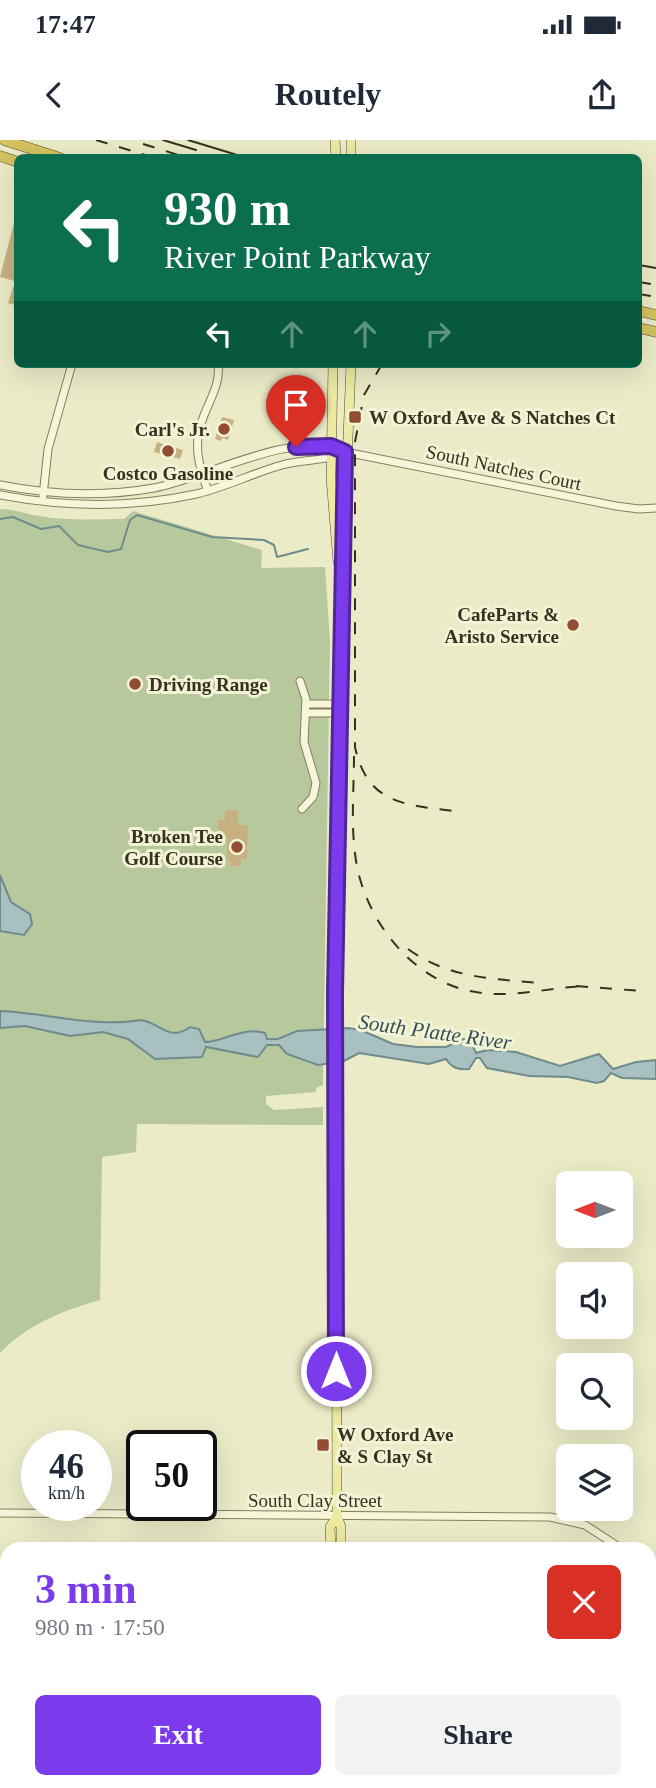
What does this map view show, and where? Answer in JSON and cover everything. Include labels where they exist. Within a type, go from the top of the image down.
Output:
[{"type":"highway","points":[[4,140],[48,154]]},
{"type":"main road","points":[[333,368],[333,524],[342,585]]},
{"type":"main road","points":[[341,1542],[341,1527],[337,1516],[335,1009],[345,452],[351,368]]},
{"type":"main road","points":[[331,1542],[330,1527],[337,1516]]},
{"type":"street","points":[[43,502],[48,449],[71,368]]},
{"type":"street","points":[[208,491],[198,456],[198,438],[217,384],[218,368]]},
{"type":"street","points":[[0,485],[43,492],[85,494],[139,490],[202,476],[278,450],[331,446]]},
{"type":"street","name":"South Natches Court","points":[[331,446],[345,452],[616,506],[656,508]]},
{"type":"street","points":[[0,495],[43,502],[90,504],[172,498],[208,491],[286,464],[331,457],[345,452]]},
{"type":"street","points":[[300,681],[306,708],[303,735],[316,787],[313,797],[302,809]]},
{"type":"street","points":[[306,708],[341,709]]},
{"type":"street","name":"South Clay Street","points":[[0,1513],[554,1517],[584,1525],[611,1542]]},
{"type":"green space","name":"Broken Tee Golf Course","points":[[0,509],[49,518],[81,519],[124,519],[133,511],[262,550],[261,568],[325,567],[330,641],[323,1085],[316,1088],[316,1092],[266,1096],[266,1104],[274,1110],[323,1107],[323,1125],[137,1124],[136,1152],[102,1157],[100,1300],[34,1326],[0,1353]]},
{"type":"water","points":[[0,875],[11,902],[30,914],[32,924],[24,935],[0,931]]},
{"type":"water","points":[[0,1011],[88,1021],[141,1020],[177,1033],[190,1027],[199,1029],[205,1042],[249,1031],[265,1033],[267,1039],[278,1039],[297,1031],[348,1028],[361,1030],[393,1044],[417,1047],[446,1047],[464,1039],[472,1044],[476,1053],[487,1050],[516,1052],[560,1066],[599,1054],[613,1069],[636,1062],[656,1060],[656,1079],[622,1078],[611,1073],[604,1081],[597,1083],[568,1077],[529,1076],[487,1068],[480,1058],[476,1058],[469,1069],[458,1069],[446,1059],[429,1064],[359,1053],[344,1061],[318,1065],[287,1054],[279,1045],[267,1045],[258,1057],[206,1047],[202,1057],[155,1059],[128,1039],[103,1032],[70,1036],[25,1026],[0,1028]]},
{"type":"building","points":[[14,223],[14,281],[0,277]]},
{"type":"building","points":[[14,284],[14,305],[8,303]]},
{"type":"building","points":[[294,390],[307,391],[306,420],[295,419]]},
{"type":"building","name":"Carl's Jr.","points":[[222,417],[234,420],[228,440],[222,438],[221,441],[215,439]]},
{"type":"building","name":"Costco Gasoline","points":[[157,442],[183,450],[180,459],[154,452]]},
{"type":"building","name":"Broken Tee Golf Course","points":[[225,810],[238,810],[238,825],[248,825],[247,859],[241,859],[241,866],[230,866],[230,860],[227,860],[227,836],[221,836],[221,830],[218,830],[218,820],[225,820]]},
{"type":"waterway","points":[[0,519],[13,517],[41,529],[59,526],[78,545],[108,552],[121,549],[130,520],[137,515],[212,537],[264,540],[274,545],[277,557],[308,549]]},
{"type":"tram line","points":[[163,140],[196,150]]},
{"type":"tram line","points":[[188,140],[234,154]]},
{"type":"tram line","points":[[642,266],[656,268]]},
{"type":"railway","points":[[96,140],[142,154]]},
{"type":"railway","points":[[143,144],[175,154]]},
{"type":"railway","points":[[642,283],[656,285]]},
{"type":"railway","points":[[642,295],[656,297]]},
{"type":"railway","points":[[380,368],[364,395],[355,442],[355,747],[361,766],[379,791],[404,803],[454,811]]},
{"type":"railway","points":[[354,756],[353,833],[360,879],[378,920],[405,955],[440,981],[460,989],[482,993],[520,993],[583,986]]},
{"type":"railway","points":[[408,949],[423,959],[455,971],[488,978],[541,983]]},
{"type":"railway","points":[[576,986],[642,991]]},
{"type":"place","name":"W Oxford Ave & S Natches Ct","points":[[355,417]]},
{"type":"place","name":"Carl's Jr.","points":[[224,429]]},
{"type":"place","name":"Costco Gasoline","points":[[168,451]]},
{"type":"place","name":"CafeParts & Aristo Service","points":[[573,625]]},
{"type":"place","name":"Driving Range","points":[[135,684]]},
{"type":"place","name":"Broken Tee Golf Course","points":[[237,847]]},
{"type":"place","name":"W Oxford Ave & S Clay St","points":[[323,1445]]},
{"type":"route","points":[[296,447],[331,446],[345,452],[335,992],[336,1371]]},
{"type":"water label","name":"South Platte River","points":[[435,1032]]}]
